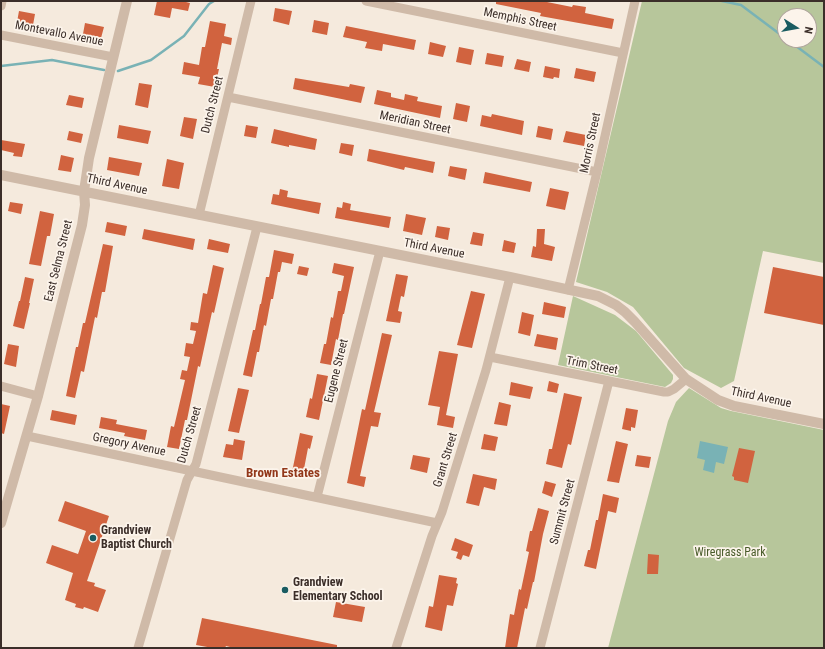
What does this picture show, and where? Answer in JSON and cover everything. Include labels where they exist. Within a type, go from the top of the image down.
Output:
[{"type":"street","points":[[1,6],[2,1]]},
{"type":"street","name":"East Selma Street","points":[[1,523],[38,396],[82,225],[85,205],[84,191],[89,158],[127,1]]},
{"type":"street","name":"Dutch Street","points":[[199,215],[251,1]]},
{"type":"street","name":"Memphis Street","points":[[366,1],[622,53]]},
{"type":"street","name":"Morris Street","points":[[568,290],[597,172],[622,53],[635,1]]},
{"type":"street","name":"Montevallo Avenue","points":[[1,35],[113,57]]},
{"type":"street","name":"Meridian Street","points":[[228,97],[597,172]]},
{"type":"street","name":"Third Avenue","points":[[1,175],[598,296],[616,305],[635,322],[686,379],[710,396],[729,405],[824,424]]},
{"type":"street","name":"Dutch Street","points":[[138,648],[187,480],[196,464],[257,227]]},
{"type":"street","name":"Eugene Street","points":[[317,497],[380,251]]},
{"type":"street","name":"Grant Street","points":[[396,648],[432,536],[442,512],[490,357],[510,278]]},
{"type":"street","name":"Trim Street","points":[[490,357],[664,392],[674,389],[686,379]]},
{"type":"street","name":"Summit Street","points":[[540,648],[609,381]]},
{"type":"street","points":[[1,386],[38,396]]},
{"type":"street","name":"Gregory Avenue","points":[[27,436],[437,523]]},
{"type":"green space","points":[[642,1],[824,1],[824,263],[763,251],[734,381],[721,388],[684,368],[633,307],[607,292],[576,282]]},
{"type":"green space","points":[[573,296],[615,315],[636,331],[673,375],[671,383],[665,387],[558,365]]},
{"type":"green space","name":"Wiregrass Park","points":[[689,388],[721,408],[824,430],[824,648],[608,648],[668,421],[676,402]]},
{"type":"water","points":[[700,441],[728,447],[724,464],[716,462],[714,473],[703,470],[705,460],[697,458]]},
{"type":"building","points":[[157,1],[182,1],[190,3],[188,11],[172,8],[170,18],[154,15]]},
{"type":"building","points":[[496,1],[542,1],[572,7],[573,5],[586,7],[585,13],[614,19],[612,29],[540,16],[541,13],[496,4]]},
{"type":"building","points":[[275,8],[292,11],[289,25],[273,21]]},
{"type":"building","points":[[19,11],[35,14],[33,25],[17,22]]},
{"type":"building","points":[[314,20],[329,23],[327,35],[312,32]]},
{"type":"building","points":[[210,21],[226,24],[224,36],[232,38],[231,45],[222,43],[215,87],[198,84],[200,77],[182,74],[184,62],[199,65],[202,47],[205,47]]},
{"type":"building","points":[[85,23],[104,27],[101,38],[83,34]]},
{"type":"building","points":[[346,26],[416,40],[414,50],[383,44],[382,51],[365,48],[367,42],[343,37]]},
{"type":"building","points":[[430,42],[446,46],[443,57],[428,54]]},
{"type":"building","points":[[459,47],[474,50],[471,65],[456,62]]},
{"type":"building","points":[[487,53],[504,56],[502,67],[485,64]]},
{"type":"building","points":[[517,59],[531,62],[529,72],[514,69]]},
{"type":"building","points":[[545,66],[560,69],[559,78],[554,77],[553,79],[543,77]]},
{"type":"building","points":[[576,68],[596,72],[594,82],[574,78]]},
{"type":"building","points":[[295,78],[349,87],[350,84],[365,87],[361,103],[293,89]]},
{"type":"building","points":[[139,83],[152,85],[148,108],[135,105]]},
{"type":"building","points":[[377,90],[391,93],[391,97],[404,100],[405,94],[418,97],[417,101],[442,106],[440,118],[374,104]]},
{"type":"building","points":[[69,95],[84,98],[82,108],[66,105]]},
{"type":"building","points":[[456,103],[470,106],[467,122],[453,119]]},
{"type":"building","points":[[492,114],[524,121],[522,135],[480,126],[482,115],[491,117]]},
{"type":"building","points":[[184,117],[197,119],[193,139],[180,136]]},
{"type":"building","points":[[119,125],[151,131],[148,144],[117,138]]},
{"type":"building","points":[[246,125],[258,127],[256,138],[244,136]]},
{"type":"building","points":[[538,126],[553,129],[551,140],[536,137]]},
{"type":"building","points":[[274,129],[317,139],[315,150],[271,143]]},
{"type":"building","points":[[69,131],[83,134],[81,143],[67,140]]},
{"type":"building","points":[[566,131],[586,135],[584,146],[563,142]]},
{"type":"building","points":[[1,140],[25,144],[22,157],[13,156],[14,153],[1,150]]},
{"type":"building","points":[[341,143],[354,145],[352,156],[339,153]]},
{"type":"building","points":[[369,149],[435,162],[433,173],[405,167],[404,170],[367,161]]},
{"type":"building","points":[[61,155],[74,158],[71,172],[58,170]]},
{"type":"building","points":[[109,157],[142,163],[139,176],[107,170]]},
{"type":"building","points":[[167,159],[184,163],[179,189],[162,186]]},
{"type":"building","points":[[450,166],[467,169],[465,180],[448,176]]},
{"type":"building","points":[[485,172],[532,182],[530,192],[483,183]]},
{"type":"building","points":[[550,188],[569,192],[565,210],[546,206]]},
{"type":"building","points":[[280,189],[288,191],[287,197],[321,203],[319,214],[271,204],[273,194],[279,195]]},
{"type":"building","points":[[10,202],[23,204],[21,214],[8,211]]},
{"type":"building","points":[[343,202],[351,204],[350,210],[391,217],[389,228],[335,218],[337,207],[342,208]]},
{"type":"building","points":[[40,211],[54,214],[50,236],[47,236],[41,266],[29,264]]},
{"type":"building","points":[[406,214],[426,218],[422,235],[403,231]]},
{"type":"building","points":[[107,222],[127,226],[125,236],[105,232]]},
{"type":"building","points":[[437,226],[450,228],[448,240],[435,237]]},
{"type":"building","points":[[144,229],[195,239],[193,250],[142,239]]},
{"type":"building","points":[[537,229],[545,229],[544,244],[555,247],[552,261],[531,257],[533,246],[536,247]]},
{"type":"building","points":[[473,232],[484,234],[482,246],[470,244]]},
{"type":"building","points":[[209,239],[230,244],[228,253],[207,249]]},
{"type":"building","points":[[504,240],[516,243],[514,253],[502,251]]},
{"type":"building","points":[[103,244],[113,246],[105,292],[102,292],[97,318],[95,317],[84,372],[81,371],[75,398],[66,396],[76,347],[78,347],[83,323],[85,323]]},
{"type":"building","points":[[274,250],[294,254],[292,264],[282,262],[280,272],[278,272],[273,299],[271,299],[266,326],[264,325],[252,377],[243,375],[253,330],[255,330],[266,277],[269,277]]},
{"type":"building","points":[[334,263],[354,267],[331,365],[320,363],[324,344],[326,344],[331,317],[333,318],[338,291],[341,291],[344,276],[332,273]]},
{"type":"building","points":[[213,265],[224,268],[214,313],[212,312],[200,367],[198,366],[187,420],[185,420],[179,449],[167,447],[171,426],[174,427],[185,380],[180,379],[182,370],[187,371],[190,357],[184,356],[186,343],[193,344],[196,331],[190,330],[191,322],[198,323],[203,293],[207,294]]},
{"type":"building","points":[[299,266],[309,268],[307,276],[297,274]]},
{"type":"building","points":[[773,267],[824,277],[824,325],[764,313]]},
{"type":"building","points":[[396,274],[408,276],[404,297],[401,296],[398,311],[402,312],[400,323],[386,321]]},
{"type":"building","points":[[25,277],[34,279],[24,329],[13,326]]},
{"type":"building","points":[[471,291],[485,294],[472,348],[457,345]]},
{"type":"building","points":[[544,302],[566,307],[564,318],[542,314]]},
{"type":"building","points":[[522,312],[534,315],[530,336],[518,333]]},
{"type":"building","points":[[382,333],[392,335],[374,412],[381,413],[378,427],[371,426],[360,476],[366,477],[364,487],[347,483],[362,409],[365,410]]},
{"type":"building","points":[[537,334],[558,338],[556,350],[534,346]]},
{"type":"building","points":[[8,344],[19,346],[16,367],[4,364]]},
{"type":"building","points":[[439,351],[458,354],[446,415],[455,417],[453,428],[437,425],[440,407],[428,405]]},
{"type":"building","points":[[317,374],[328,376],[319,420],[306,417],[310,398],[312,399]]},
{"type":"building","points":[[549,381],[559,384],[557,393],[547,391]]},
{"type":"building","points":[[511,382],[533,387],[530,399],[509,395]]},
{"type":"building","points":[[238,388],[249,390],[239,433],[228,431]]},
{"type":"building","points":[[564,393],[582,397],[571,445],[568,444],[562,468],[546,464],[549,449],[552,449]]},
{"type":"building","points":[[499,402],[511,405],[507,426],[494,424]]},
{"type":"building","points":[[1,404],[10,406],[4,434],[1,433]]},
{"type":"building","points":[[626,408],[638,410],[635,428],[631,427],[631,431],[622,429]]},
{"type":"building","points":[[52,410],[77,415],[75,425],[50,420]]},
{"type":"building","points":[[101,417],[117,420],[116,424],[147,430],[145,440],[124,436],[125,433],[99,428]]},
{"type":"building","points":[[300,433],[313,436],[310,449],[308,448],[303,474],[292,472]]},
{"type":"building","points":[[484,434],[498,437],[495,451],[481,449]]},
{"type":"building","points":[[234,439],[245,441],[242,460],[223,457],[226,444],[233,445]]},
{"type":"building","points":[[616,441],[628,444],[619,483],[607,481]]},
{"type":"building","points":[[739,448],[755,451],[748,483],[734,480],[734,477],[732,476]]},
{"type":"building","points":[[413,455],[430,458],[427,473],[410,469]]},
{"type":"building","points":[[637,455],[651,457],[649,468],[635,466]]},
{"type":"building","points":[[473,474],[497,479],[495,490],[484,487],[479,506],[466,503]]},
{"type":"building","points":[[545,481],[556,484],[552,497],[542,493]]},
{"type":"building","points":[[603,494],[619,498],[616,513],[608,511],[596,569],[584,566],[588,550],[590,550],[596,520],[598,520]]},
{"type":"building","name":"Grandview Baptist Church","points":[[65,501],[109,516],[87,581],[95,583],[94,586],[106,590],[98,612],[84,607],[83,609],[75,607],[76,604],[65,600],[73,573],[46,563],[52,545],[78,554],[86,531],[58,521]]},
{"type":"building","points":[[538,508],[549,511],[534,582],[527,609],[525,608],[517,648],[505,648],[510,614],[514,615],[519,589],[521,590],[529,552],[526,551],[530,531],[532,531]]},
{"type":"building","points":[[455,538],[473,545],[469,557],[463,555],[461,560],[456,558],[458,552],[451,550]]},
{"type":"building","points":[[648,554],[659,555],[658,574],[647,574]]},
{"type":"building","points":[[439,575],[457,578],[456,583],[458,584],[453,606],[447,605],[442,631],[425,627],[429,606],[433,607]]},
{"type":"building","points":[[336,602],[365,607],[362,622],[333,617]]},
{"type":"building","points":[[202,618],[337,645],[337,648],[234,648],[226,646],[225,648],[213,648],[196,645]]},
{"type":"waterway","points":[[118,71],[151,60],[184,36],[209,4],[214,1]]},
{"type":"waterway","points":[[722,1],[741,5],[777,32]]},
{"type":"waterway","points":[[799,48],[824,67]]},
{"type":"waterway","points":[[1,66],[52,60],[104,70]]},
{"type":"place","name":"Grandview Baptist Church","points":[[93,538]]},
{"type":"place","name":"Grandview Elementary School","points":[[285,590]]},
{"type":"district","name":"Brown Estates","points":[[283,474]]}]
